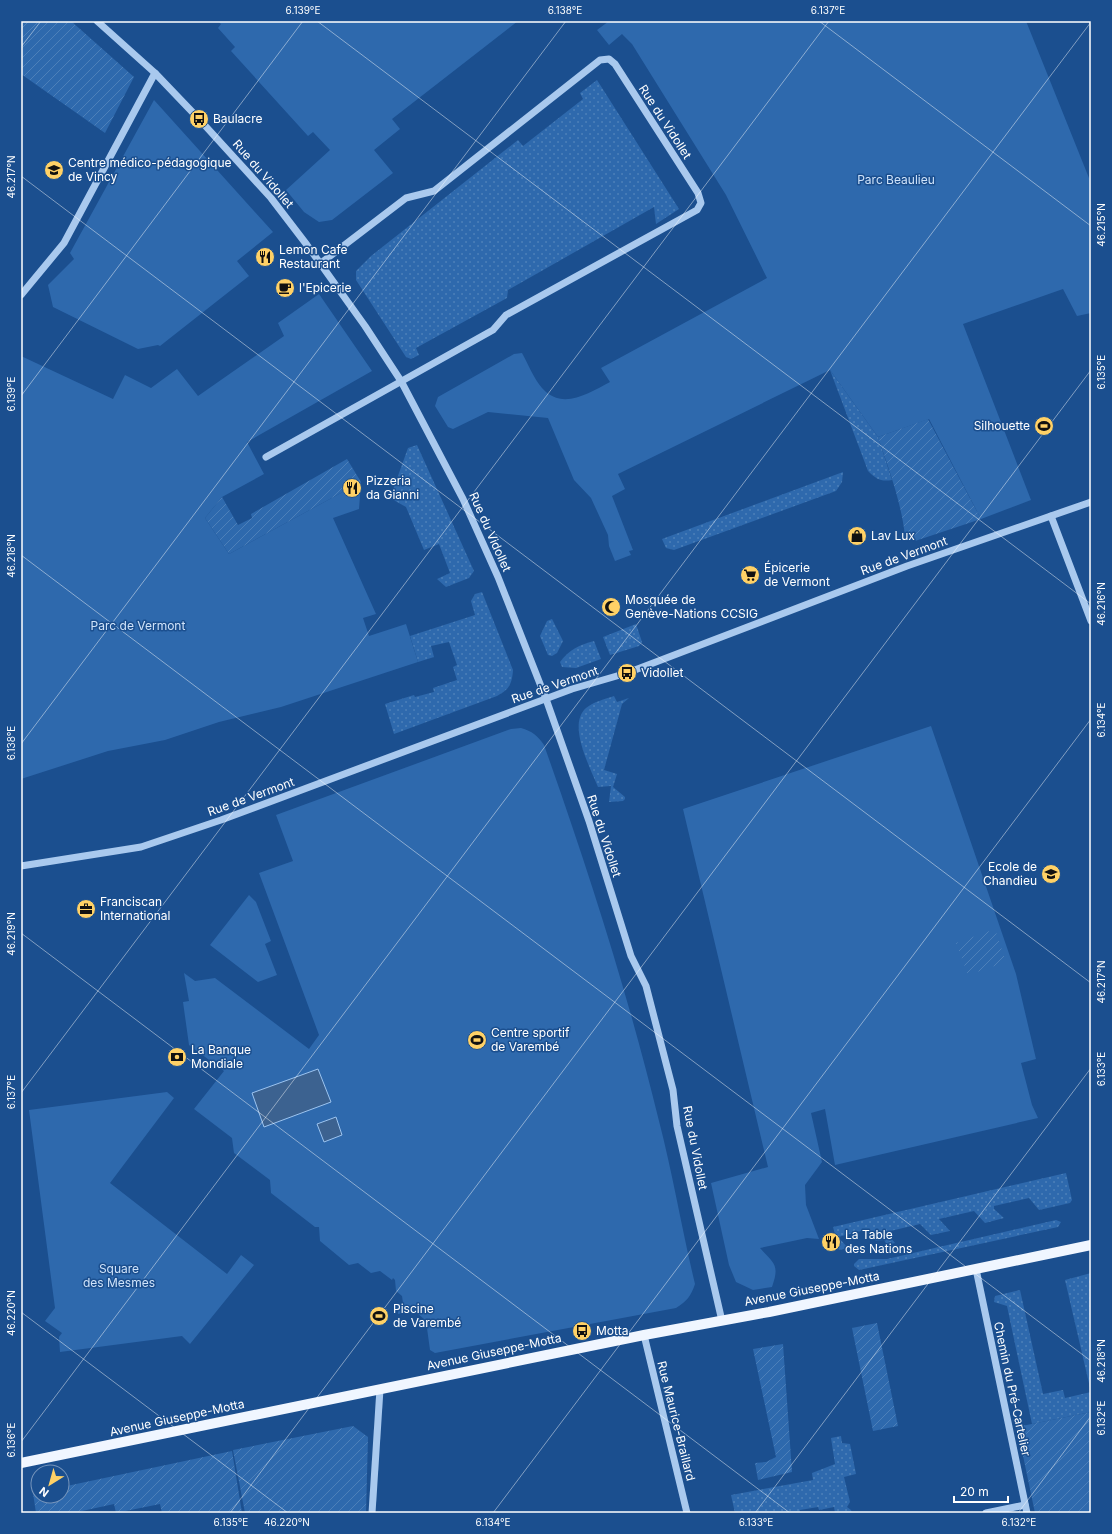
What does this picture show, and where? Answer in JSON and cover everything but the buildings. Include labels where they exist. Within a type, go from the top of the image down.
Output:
[{"type":"main road","name":"Avenue Giuseppe-Motta","points":[[21,1463],[644,1335],[722,1321],[1091,1244]]},
{"type":"street","name":"Rue du Vidollet","points":[[97,21],[155,74],[241,163],[271,198],[321,264],[401,381],[466,506],[498,577],[546,699],[589,821],[631,956],[646,986],[673,1090],[678,1126],[722,1321]]},
{"type":"street","name":"Rue du Vidollet","points":[[266,457],[493,330],[506,315],[697,210],[701,203],[698,194],[615,64],[609,59],[600,60],[434,191],[406,198],[321,264]]},
{"type":"street","points":[[21,295],[64,243],[155,74]]},
{"type":"street","name":"Rue de Vermont","points":[[21,866],[140,847],[221,820],[572,689],[627,673],[907,566],[1091,502]]},
{"type":"street","points":[[1051,516],[1091,621]]},
{"type":"street","name":"Chemin du Pré-Cartelier","points":[[976,1269],[1026,1509]]},
{"type":"street","name":"Rue Maurice-Braillard","points":[[644,1335],[687,1513]]},
{"type":"street","points":[[372,1513],[380,1389]]},
{"type":"street","points":[[986,1513],[1026,1509]]},
{"type":"green space","points":[[21,21],[71,21],[134,77],[105,133],[21,74]]},
{"type":"green space","points":[[218,21],[518,21],[392,119],[400,129],[374,150],[393,173],[332,220],[319,222],[304,212],[286,190],[330,150],[313,132],[308,136],[231,51],[235,47],[218,28],[221,24]]},
{"type":"green space","name":"Parc Beaulieu","points":[[609,21],[1026,21],[1091,183],[1091,313],[1077,316],[1063,289],[963,324],[1031,500],[981,519],[929,419],[878,437],[830,370],[618,474],[625,489],[612,496],[633,550],[629,551],[631,555],[615,561],[609,546],[608,535],[591,498],[574,480],[548,418],[488,412],[453,429],[448,427],[435,406],[438,397],[514,354],[522,353],[536,380],[550,395],[558,398],[576,398],[610,382],[601,368],[767,278],[726,195],[632,44],[622,34],[609,45],[597,30]]},
{"type":"green space","points":[[597,80],[679,209],[656,224],[654,207],[508,290],[507,298],[416,348],[419,355],[411,359],[406,357],[356,280],[356,271],[371,256],[518,140],[523,146],[583,99],[580,93]]},
{"type":"green space","points":[[154,100],[273,232],[237,261],[249,276],[160,346],[158,345],[138,349],[53,307],[48,285],[74,259],[70,253]]},
{"type":"green space","name":"Parc de Vermont","points":[[319,294],[372,371],[247,442],[264,474],[222,497],[205,518],[229,554],[361,482],[359,509],[333,518],[376,614],[363,618],[369,636],[406,624],[418,662],[281,707],[219,722],[165,740],[108,751],[21,779],[21,356],[113,399],[125,375],[151,388],[177,369],[198,396],[284,336],[278,323]]},
{"type":"green space","points":[[830,370],[878,437],[892,480],[885,481],[879,479],[868,471]]},
{"type":"green space","points":[[928,419],[981,519],[915,541],[905,536],[898,498],[878,437]]},
{"type":"green space","points":[[417,445],[474,571],[469,578],[446,587],[437,579],[450,573],[439,544],[424,550],[406,507],[390,498],[408,448]]},
{"type":"green space","points":[[347,459],[361,482],[229,554],[205,518],[222,497],[238,525],[252,518],[251,514]]},
{"type":"green space","points":[[843,472],[842,482],[836,491],[674,550],[666,548],[662,539]]},
{"type":"green space","points":[[482,592],[513,670],[512,679],[509,686],[497,696],[394,734],[385,704],[414,695],[415,697],[434,692],[433,688],[457,680],[453,667],[457,665],[449,642],[431,646],[434,657],[418,662],[410,636],[475,615],[471,601],[475,594]]},
{"type":"green space","points":[[552,619],[563,641],[557,653],[552,656],[548,655],[540,636],[547,621]]},
{"type":"green space","points":[[636,624],[642,642],[639,646],[610,655],[603,637]]},
{"type":"green space","points":[[594,641],[601,659],[576,668],[562,667],[560,662],[571,651],[579,646]]},
{"type":"green space","points":[[614,696],[617,702],[629,698],[622,704],[604,770],[617,774],[613,787],[625,797],[625,799],[623,801],[609,802],[611,786],[598,787],[582,746],[579,735],[579,725],[581,715],[586,708],[596,702]]},
{"type":"green space","points":[[931,726],[1016,974],[1036,1059],[1021,1063],[1032,1105],[1038,1118],[835,1165],[825,1109],[811,1113],[822,1162],[805,1185],[806,1205],[819,1239],[807,1238],[760,1248],[774,1265],[774,1279],[772,1287],[753,1290],[736,1282],[729,1265],[711,1183],[768,1167],[683,809]]},
{"type":"green space","name":"Centre sportif de Varembé","points":[[521,728],[534,734],[544,745],[576,838],[621,979],[647,1073],[669,1162],[695,1284],[688,1298],[676,1308],[435,1353],[430,1350],[426,1321],[415,1311],[398,1314],[398,1311],[403,1303],[402,1296],[396,1291],[395,1280],[393,1278],[392,1280],[380,1271],[371,1273],[358,1263],[349,1265],[320,1241],[319,1227],[315,1227],[271,1193],[270,1180],[234,1153],[232,1138],[194,1109],[224,1071],[189,1045],[183,1002],[189,1001],[184,973],[195,981],[215,978],[309,1049],[319,1035],[259,873],[293,861],[276,815],[511,729]]},
{"type":"green space","points":[[249,895],[256,902],[271,941],[265,944],[277,975],[258,982],[210,945]]},
{"type":"green space","points":[[995,929],[1006,962],[968,975],[956,943]]},
{"type":"green space","name":"Square des Mesmes","points":[[167,1092],[174,1098],[110,1183],[227,1274],[241,1255],[254,1265],[190,1344],[182,1336],[60,1352],[59,1337],[62,1333],[45,1321],[55,1308],[29,1110]]},
{"type":"green space","points":[[1066,1173],[1072,1200],[1070,1203],[1039,1210],[1029,1198],[994,1206],[994,1209],[1004,1218],[985,1223],[974,1211],[939,1219],[950,1231],[931,1235],[920,1224],[886,1232],[895,1243],[887,1245],[884,1240],[876,1241],[865,1230],[838,1237],[848,1248],[839,1250],[833,1227]]},
{"type":"green space","points":[[1056,1220],[1061,1222],[1058,1227],[859,1270],[854,1266],[859,1259],[887,1259]]},
{"type":"green space","points":[[1091,1273],[1091,1392],[1065,1280]]},
{"type":"green space","points":[[1020,1290],[1043,1394],[1063,1390],[1065,1398],[1091,1392],[1091,1412],[1032,1424],[1007,1306],[994,1302],[995,1296]]},
{"type":"green space","points":[[877,1323],[898,1426],[873,1431],[852,1328]]},
{"type":"green space","points":[[783,1344],[792,1472],[758,1480],[755,1463],[766,1462],[776,1457],[753,1349]]},
{"type":"green space","points":[[1091,1412],[1091,1513],[1035,1513],[1017,1427]]},
{"type":"green space","points":[[353,1426],[368,1437],[366,1513],[245,1513],[233,1450]]},
{"type":"green space","points":[[841,1436],[842,1443],[850,1444],[856,1474],[844,1477],[850,1502],[847,1507],[852,1513],[835,1513],[834,1507],[819,1510],[818,1507],[800,1510],[800,1513],[735,1513],[731,1495],[813,1480],[812,1473],[835,1464],[831,1438]]},
{"type":"green space","points":[[232,1451],[242,1513],[162,1513],[160,1504],[116,1513],[114,1504],[73,1513],[36,1513],[35,1504],[70,1504],[70,1485]]},
{"type":"shaded area","points":[[318,1069],[331,1102],[264,1127],[252,1093]]},
{"type":"shaded area","points":[[336,1117],[342,1135],[324,1142],[317,1124]]},
{"type":"place","name":"Baulacre","points":[[199,119]]},
{"type":"place","name":"Centre médico-pédagogique de Vincy","points":[[54,170]]},
{"type":"place","name":"Lemon Cafe Restaurant","points":[[265,257]]},
{"type":"place","name":"l'Epicerie","points":[[285,288]]},
{"type":"place","name":"Silhouette","points":[[1044,426]]},
{"type":"place","name":"Pizzeria da Gianni","points":[[352,488]]},
{"type":"place","name":"Lav Lux","points":[[857,536]]},
{"type":"place","name":"Épicerie de Vermont","points":[[750,575]]},
{"type":"place","name":"Mosquée de Genève-Nations CCSIG","points":[[611,607]]},
{"type":"place","name":"Vidollet","points":[[627,673]]},
{"type":"place","name":"Ecole de Chandieu","points":[[1051,874]]},
{"type":"place","name":"Franciscan International","points":[[86,909]]},
{"type":"place","name":"Centre sportif de Varembé","points":[[477,1040]]},
{"type":"place","name":"La Banque Mondiale","points":[[177,1057]]},
{"type":"place","name":"La Table des Nations","points":[[831,1242]]},
{"type":"place","name":"Piscine de Varembé","points":[[379,1316]]},
{"type":"place","name":"Motta","points":[[582,1331]]}]
